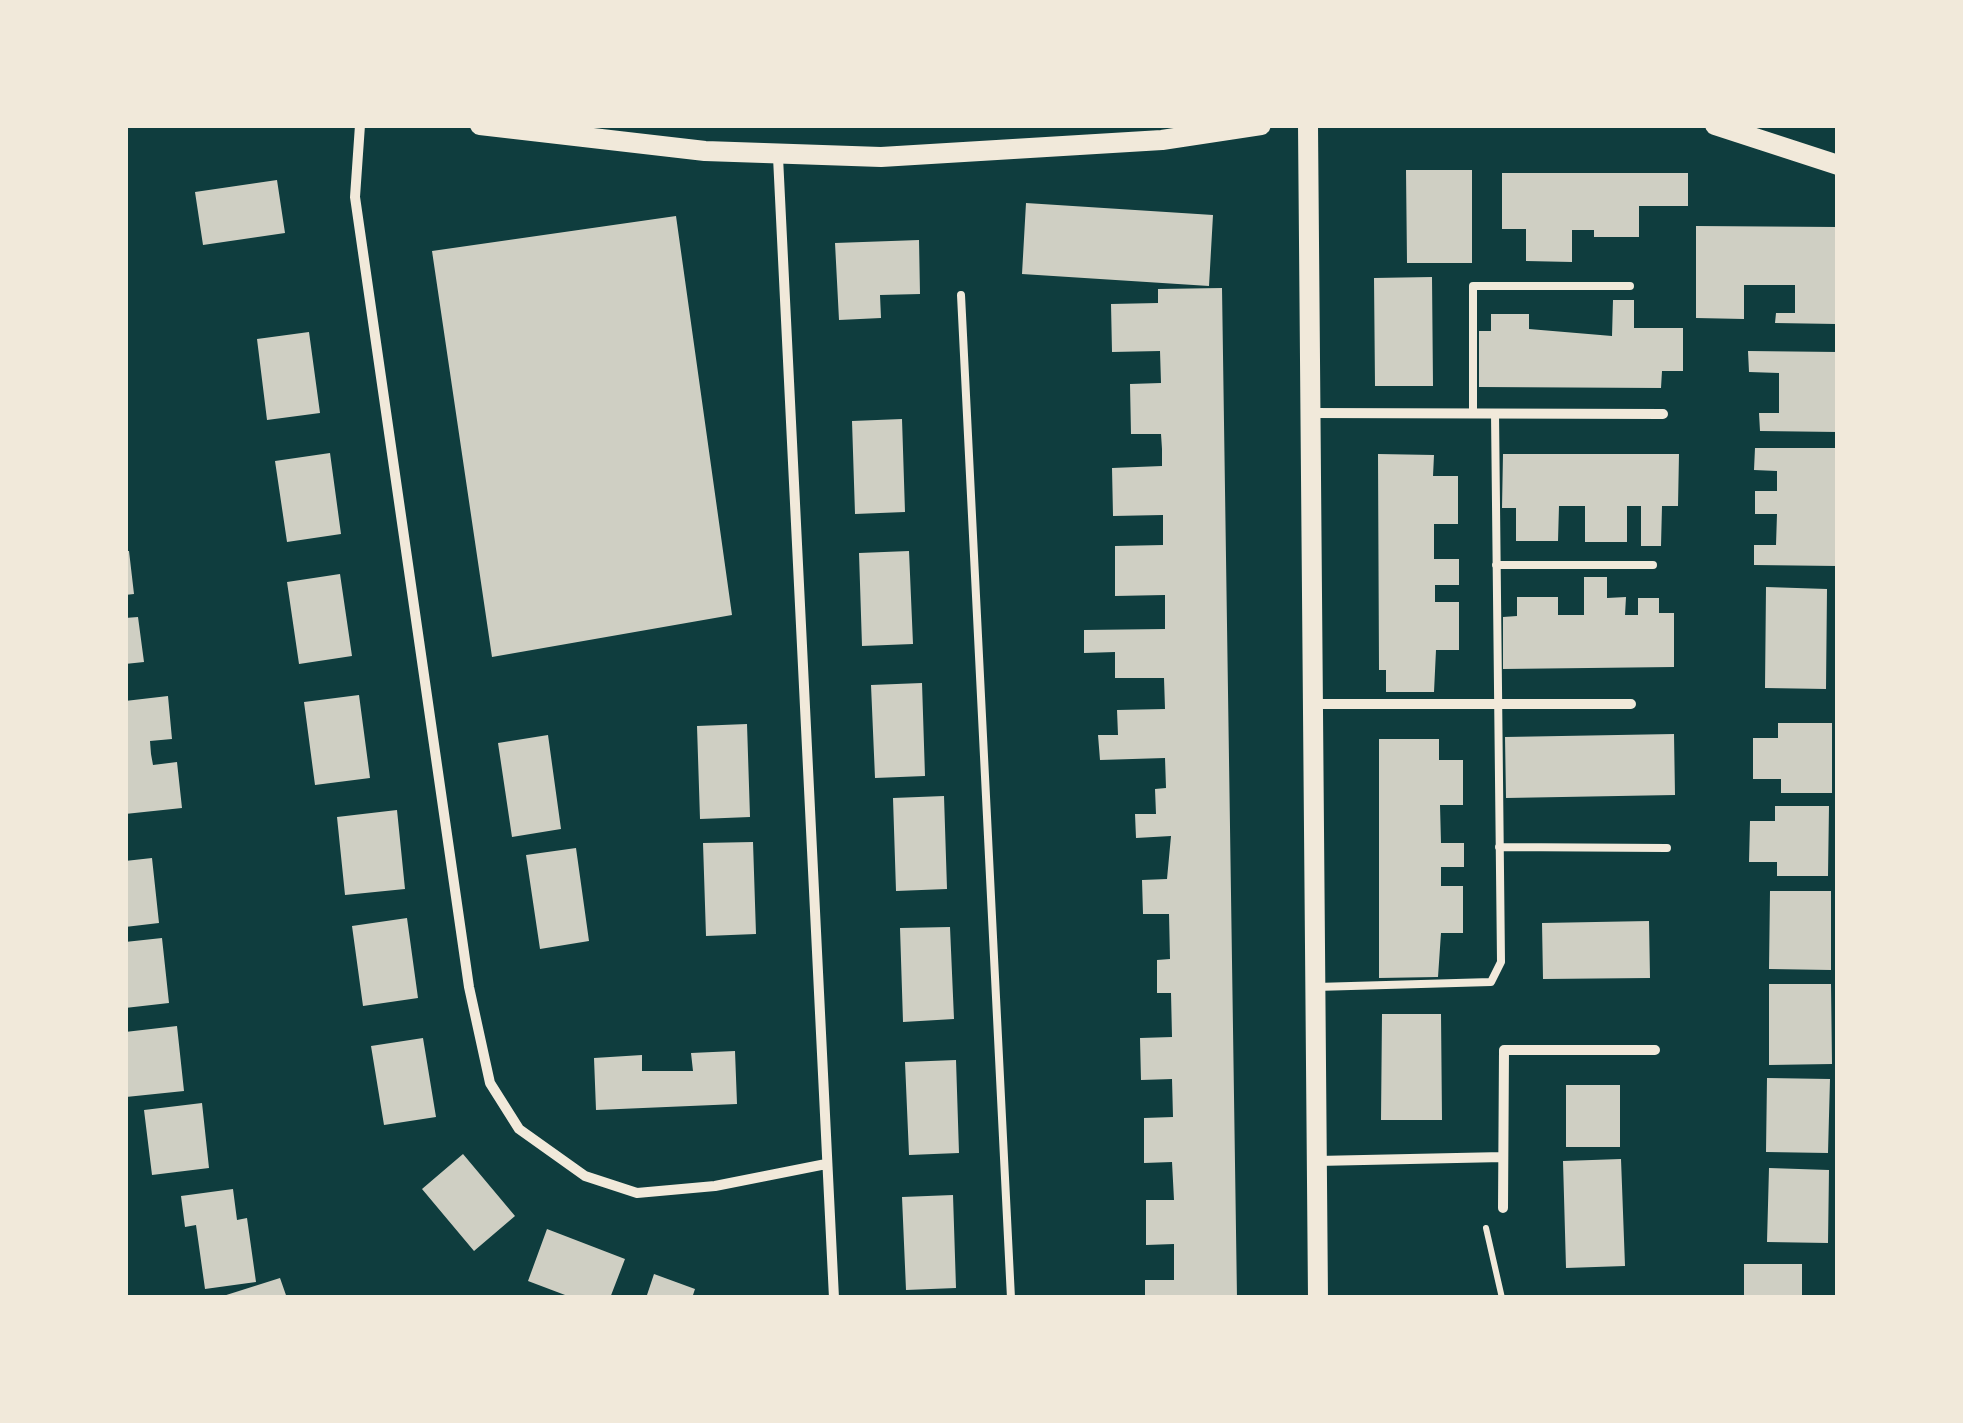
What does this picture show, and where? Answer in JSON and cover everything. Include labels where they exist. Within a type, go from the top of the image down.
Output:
[{"type":"main road","points":[[480,125],[778,156],[881,156],[1162,140],[1260,125]]},
{"type":"main road","points":[[1308,125],[1318,1298]]},
{"type":"main road","points":[[1715,125],[1838,164]]},
{"type":"street","points":[[360,125],[355,197],[470,986],[490,1083],[519,1130],[584,1176],[637,1194],[715,1186],[826,1164]]},
{"type":"street","points":[[778,156],[834,1298]]},
{"type":"street","points":[[1311,413],[1663,414]]},
{"type":"street","points":[[1313,704],[1631,704]]},
{"type":"street","points":[[1503,1208],[1504,1050],[1656,1050]]},
{"type":"street","points":[[1317,1161],[1503,1157]]},
{"type":"lane","points":[[1473,413],[1472,286],[1630,286]]},
{"type":"lane","points":[[961,295],[1011,1298]]},
{"type":"lane","points":[[1316,986],[1491,982],[1501,962],[1495,413]]},
{"type":"lane","points":[[1496,565],[1653,565]]},
{"type":"lane","points":[[1499,846],[1667,848]]},
{"type":"path","points":[[1502,1298],[1486,1234],[1485,1209],[1503,1208]]},
{"type":"building","points":[[1406,170],[1472,170],[1472,263],[1407,263]]},
{"type":"building","points":[[1502,173],[1688,173],[1688,206],[1639,206],[1639,237],[1594,237],[1594,230],[1572,230],[1572,262],[1526,261],[1526,229],[1502,229]]},
{"type":"building","points":[[277,180],[285,233],[203,245],[195,192]]},
{"type":"building","points":[[1026,203],[1213,215],[1209,286],[1022,274]]},
{"type":"building","points":[[676,216],[732,615],[492,657],[432,251]]},
{"type":"building","points":[[1696,226],[1837,227],[1836,324],[1775,323],[1776,313],[1795,313],[1795,285],[1744,285],[1744,319],[1696,318]]},
{"type":"building","points":[[919,240],[920,294],[880,295],[881,318],[839,320],[835,243]]},
{"type":"building","points":[[1432,277],[1433,386],[1375,386],[1374,278]]},
{"type":"building","points":[[1222,288],[1237,1298],[1145,1298],[1145,1280],[1174,1280],[1174,1244],[1146,1245],[1146,1200],[1174,1200],[1172,1162],[1144,1163],[1144,1118],[1173,1117],[1172,1079],[1141,1080],[1140,1038],[1172,1037],[1171,993],[1157,993],[1157,960],[1170,959],[1169,914],[1143,914],[1142,880],[1167,879],[1171,836],[1136,838],[1135,814],[1156,814],[1155,789],[1166,788],[1165,758],[1100,760],[1098,735],[1118,735],[1117,710],[1165,709],[1164,678],[1115,678],[1115,652],[1084,653],[1084,630],[1165,629],[1165,595],[1115,596],[1115,546],[1163,545],[1163,515],[1113,516],[1112,468],[1162,466],[1162,449],[1161,434],[1131,434],[1130,384],[1161,383],[1160,351],[1112,352],[1111,304],[1158,303],[1158,289]]},
{"type":"building","points":[[1613,300],[1634,300],[1634,328],[1683,328],[1683,371],[1662,371],[1661,388],[1479,387],[1479,331],[1491,331],[1491,314],[1529,314],[1529,329],[1612,336]]},
{"type":"building","points":[[309,332],[320,413],[267,420],[257,339]]},
{"type":"building","points":[[1748,351],[1838,352],[1838,432],[1760,431],[1759,413],[1779,413],[1779,373],[1749,372]]},
{"type":"building","points":[[902,419],[905,512],[855,514],[852,421]]},
{"type":"building","points":[[1755,448],[1838,448],[1837,566],[1754,565],[1754,545],[1776,545],[1777,514],[1755,514],[1755,491],[1777,491],[1777,471],[1754,470]]},
{"type":"building","points":[[330,453],[341,534],[287,542],[275,461]]},
{"type":"building","points":[[1378,454],[1434,455],[1433,476],[1458,476],[1458,524],[1434,524],[1434,559],[1459,559],[1459,585],[1435,585],[1435,602],[1459,602],[1459,650],[1436,650],[1434,692],[1386,692],[1386,670],[1379,670]]},
{"type":"building","points":[[1503,454],[1679,454],[1678,506],[1662,506],[1661,546],[1641,546],[1641,506],[1627,506],[1627,542],[1585,542],[1585,506],[1559,506],[1558,541],[1516,541],[1516,508],[1502,508]]},
{"type":"building","points":[[125,551],[129,551],[134,594],[125,595]]},
{"type":"building","points":[[909,551],[913,644],[862,646],[859,553]]},
{"type":"building","points":[[340,574],[352,656],[299,664],[287,582]]},
{"type":"building","points":[[1584,577],[1607,577],[1607,598],[1626,597],[1625,615],[1638,615],[1638,598],[1659,598],[1659,613],[1674,613],[1674,667],[1503,669],[1503,617],[1517,616],[1517,597],[1558,597],[1558,615],[1584,615]]},
{"type":"building","points":[[1766,587],[1827,589],[1826,689],[1765,688]]},
{"type":"building","points":[[138,617],[144,662],[125,664],[125,618]]},
{"type":"building","points":[[922,683],[925,776],[875,778],[871,685]]},
{"type":"building","points":[[359,695],[370,778],[315,785],[304,702]]},
{"type":"building","points":[[168,696],[172,739],[150,741],[151,754],[153,765],[177,762],[182,808],[125,814],[125,701]]},
{"type":"building","points":[[1778,723],[1832,723],[1832,793],[1781,793],[1781,779],[1753,779],[1753,738],[1778,738]]},
{"type":"building","points":[[747,724],[750,817],[700,819],[697,726]]},
{"type":"building","points":[[1674,734],[1675,795],[1506,798],[1505,737]]},
{"type":"building","points":[[548,735],[561,829],[512,837],[498,743]]},
{"type":"building","points":[[1379,739],[1439,739],[1439,760],[1463,760],[1463,805],[1440,805],[1441,843],[1464,843],[1464,867],[1441,867],[1441,886],[1463,886],[1463,933],[1441,933],[1438,977],[1379,978]]},
{"type":"building","points":[[944,796],[947,889],[896,891],[893,798]]},
{"type":"building","points":[[1775,806],[1829,806],[1828,876],[1777,876],[1777,862],[1749,862],[1750,821],[1775,821]]},
{"type":"building","points":[[397,810],[405,889],[345,895],[337,817]]},
{"type":"building","points":[[753,842],[756,934],[706,936],[703,843]]},
{"type":"building","points":[[576,848],[589,941],[540,949],[526,855]]},
{"type":"building","points":[[152,858],[159,923],[125,927],[125,861]]},
{"type":"building","points":[[1770,891],[1831,891],[1831,970],[1769,969]]},
{"type":"building","points":[[407,918],[418,998],[363,1006],[352,926]]},
{"type":"building","points":[[1649,921],[1650,978],[1543,979],[1542,923]]},
{"type":"building","points":[[950,927],[954,1019],[903,1022],[900,928]]},
{"type":"building","points":[[162,938],[169,1003],[125,1008],[125,942]]},
{"type":"building","points":[[1769,984],[1831,984],[1832,1064],[1769,1065]]},
{"type":"building","points":[[1382,1014],[1441,1014],[1442,1120],[1381,1120]]},
{"type":"building","points":[[177,1026],[184,1091],[126,1097],[125,1032]]},
{"type":"building","points":[[423,1038],[436,1117],[384,1125],[371,1046]]},
{"type":"building","points":[[735,1051],[737,1104],[596,1110],[594,1058],[642,1055],[642,1071],[693,1071],[691,1053]]},
{"type":"building","points":[[956,1060],[959,1153],[909,1155],[905,1062]]},
{"type":"building","points":[[1767,1078],[1830,1079],[1828,1153],[1766,1152]]},
{"type":"building","points":[[1566,1085],[1620,1085],[1620,1147],[1566,1147]]},
{"type":"building","points":[[202,1103],[209,1168],[152,1175],[144,1110]]},
{"type":"building","points":[[463,1154],[515,1216],[474,1251],[422,1189]]},
{"type":"building","points":[[1621,1159],[1625,1266],[1566,1268],[1563,1161]]},
{"type":"building","points":[[1769,1168],[1829,1170],[1828,1243],[1767,1242]]},
{"type":"building","points":[[233,1189],[237,1220],[247,1218],[256,1282],[205,1289],[196,1225],[185,1227],[181,1196]]},
{"type":"building","points":[[953,1195],[956,1288],[906,1290],[902,1197]]},
{"type":"building","points":[[547,1229],[625,1259],[610,1298],[573,1298],[528,1281]]},
{"type":"building","points":[[1744,1264],[1802,1264],[1802,1298],[1744,1298]]},
{"type":"building","points":[[654,1274],[695,1289],[692,1298],[646,1298]]},
{"type":"building","points":[[280,1278],[287,1298],[220,1298],[220,1297]]}]
